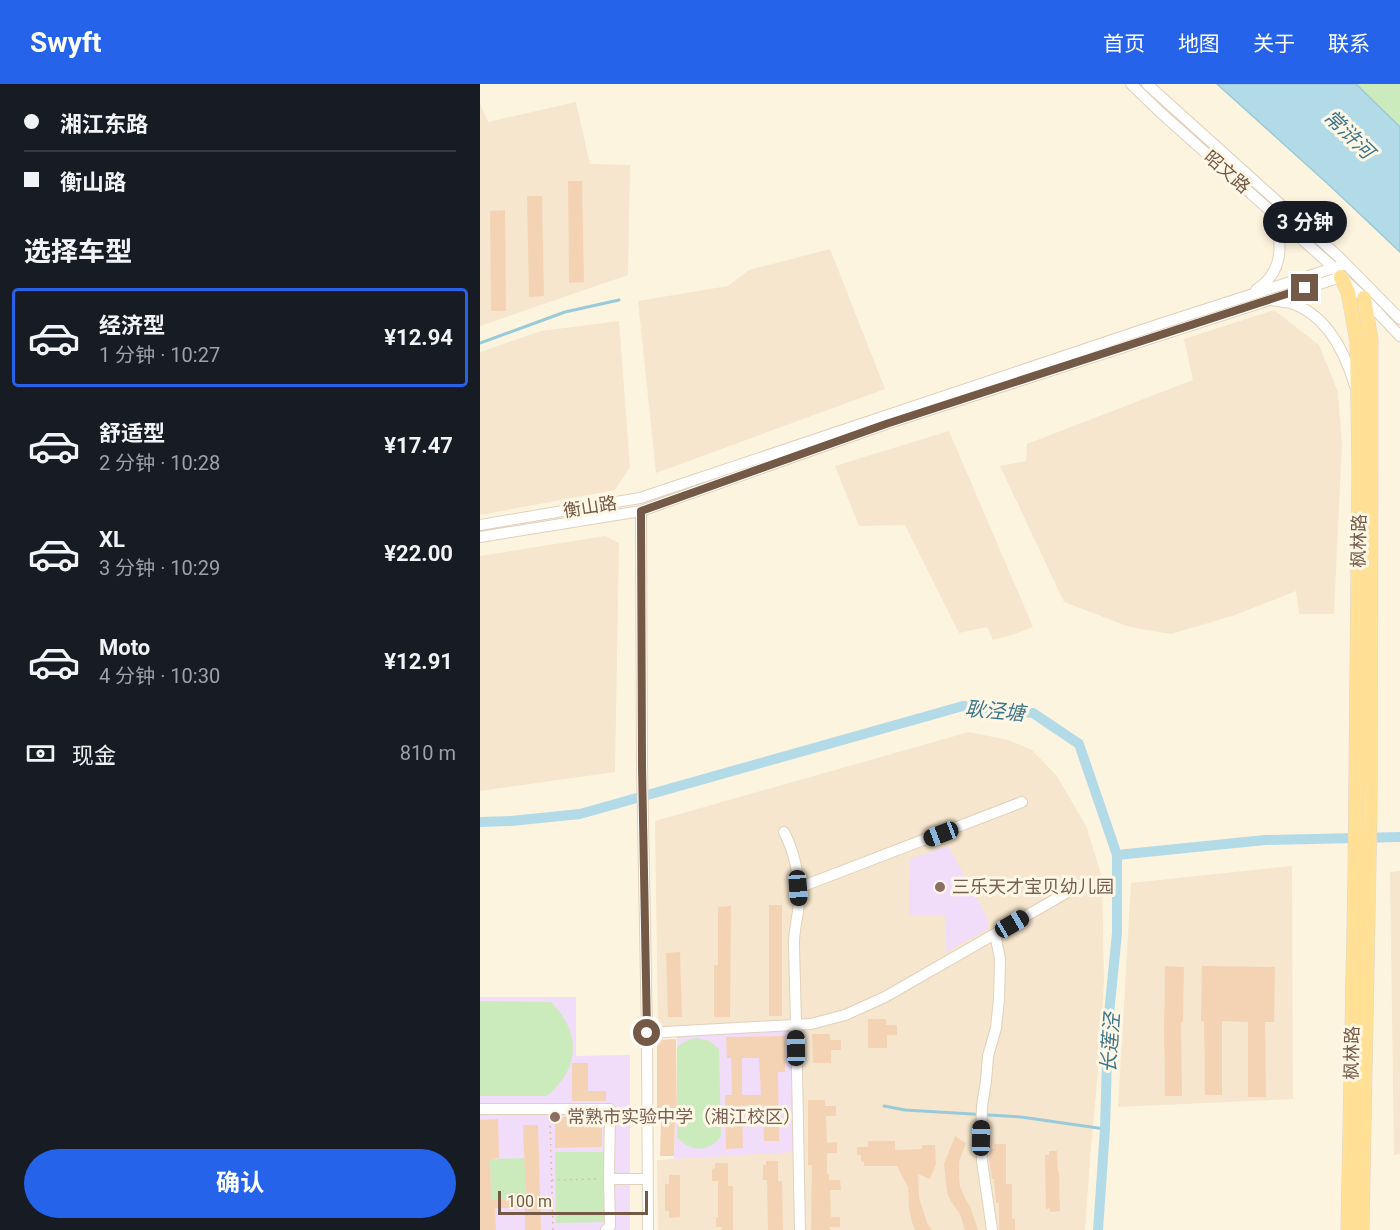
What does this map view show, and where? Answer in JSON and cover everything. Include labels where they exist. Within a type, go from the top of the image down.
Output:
[{"type":"main road","name":"枫林路","points":[[1340,269],[1348,292],[1357,342],[1363,808]]},
{"type":"main road","name":"枫林路","points":[[1363,808],[1371,340],[1364,298]]},
{"type":"main road","points":[[1362,877],[1363,808]]},
{"type":"main road","name":"枫林路","points":[[1348,1230],[1362,877]]},
{"type":"main road","name":"枫林路","points":[[1362,877],[1362,1230]]},
{"type":"street","name":"昭文路","points":[[1131,84],[1266,206],[1340,269],[1400,336]]},
{"type":"street","points":[[1147,84],[1340,269],[1360,279],[1400,319]]},
{"type":"street","points":[[1252,294],[1271,277],[1279,260],[1279,237],[1276,223],[1266,206]]},
{"type":"street","name":"衡山路","points":[[480,525],[640,498],[1252,294],[1340,269]]},
{"type":"street","name":"衡山路","points":[[480,537],[641,511],[886,424],[1269,300],[1340,269]]},
{"type":"street","name":"枫林路","points":[[1360,279],[1364,298]]},
{"type":"street","points":[[1269,300],[1292,303],[1314,315],[1331,333],[1346,357],[1358,398]]},
{"type":"street","points":[[641,511],[648,1230]]},
{"type":"street","points":[[798,888],[1022,802]]},
{"type":"street","points":[[784,832],[794,855],[799,903],[793,945],[800,1230]]},
{"type":"street","points":[[647,1033],[795,1026],[830,1020],[885,997],[1080,885]]},
{"type":"street","points":[[992,1230],[982,1161],[981,1124],[988,1056],[996,1028],[999,999],[1000,959],[995,934]]},
{"type":"street","points":[[480,1109],[610,1109],[610,1226],[606,1230]]},
{"type":"street","points":[[609,1179],[648,1179]]},
{"type":"path","points":[[550,1109],[553,1230]]},
{"type":"path","points":[[551,1180],[609,1179]]},
{"type":"shaded area","points":[[576,102],[590,164],[630,165],[628,275],[480,326],[480,103],[488,122]]},
{"type":"shaded area","points":[[830,249],[885,389],[656,473],[638,301],[728,286],[749,270]]},
{"type":"shaded area","points":[[1274,310],[1319,345],[1338,392],[1342,443],[1334,614],[1299,614],[1296,591],[1235,615],[1171,634],[1130,627],[1064,602],[1000,466],[1026,461],[1027,444],[1193,380],[1184,339]]},
{"type":"shaded area","points":[[619,321],[630,467],[615,490],[480,515],[480,352],[541,331]]},
{"type":"shaded area","points":[[949,431],[1033,627],[993,640],[987,627],[959,633],[905,525],[859,526],[835,466]]},
{"type":"shaded area","points":[[605,536],[619,543],[615,772],[480,791],[480,556]]},
{"type":"shaded area","points":[[969,732],[1008,740],[1032,750],[1057,776],[1087,828],[1102,878],[1104,981],[1085,1230],[658,1230],[657,1160],[795,1151],[794,1058],[803,1058],[791,1023],[658,1028],[655,821]]},
{"type":"shaded area","name":"三乐天才宝贝幼儿园","points":[[948,846],[988,919],[988,929],[946,952],[945,915],[909,915],[910,859]]},
{"type":"shaded area","points":[[1292,866],[1293,1099],[1118,1107],[1131,883]]},
{"type":"shaded area","points":[[1400,871],[1400,1154],[1394,1155],[1390,872]]},
{"type":"shaded area","name":"常熟市实验中学（湘江校区）","points":[[480,997],[576,997],[576,1056],[630,1055],[630,1230],[480,1230]]},
{"type":"shaded area","points":[[791,1030],[795,1152],[674,1159],[677,1117],[677,1032]]},
{"type":"green space","points":[[1356,84],[1400,84],[1400,127]]},
{"type":"green space","points":[[480,1001],[551,1002],[561,1014],[572,1038],[571,1062],[558,1085],[547,1096],[480,1096]]},
{"type":"green space","points":[[697,1038],[710,1041],[719,1049],[721,1136],[705,1148],[693,1148],[677,1137],[677,1048],[686,1041]]},
{"type":"green space","points":[[555,1152],[604,1152],[605,1222],[556,1223]]},
{"type":"green space","points":[[525,1158],[526,1200],[491,1200],[490,1159]]},
{"type":"water","name":"常浒河","points":[[1217,84],[1356,84],[1400,127],[1400,252],[1329,185]]},
{"type":"building","points":[[568,181],[582,181],[584,282],[569,283]]},
{"type":"building","points":[[527,196],[542,196],[544,296],[529,297]]},
{"type":"building","points":[[505,210],[506,311],[491,311],[490,211]]},
{"type":"building","points":[[769,905],[782,905],[782,1016],[769,1016]]},
{"type":"building","points":[[731,906],[730,1017],[714,1017],[714,965],[718,965],[718,907]]},
{"type":"building","points":[[680,952],[682,1017],[668,1017],[666,953]]},
{"type":"building","points":[[1165,966],[1184,967],[1183,1022],[1181,1022],[1182,1096],[1165,1096]]},
{"type":"building","points":[[1202,966],[1275,967],[1274,1022],[1265,1022],[1266,1097],[1248,1097],[1248,1022],[1222,1021],[1222,1095],[1205,1095],[1204,1021],[1201,1021]]},
{"type":"building","points":[[868,1019],[886,1019],[886,1025],[897,1025],[897,1035],[887,1035],[887,1048],[868,1048]]},
{"type":"building","points":[[812,1034],[830,1034],[830,1040],[841,1040],[841,1050],[831,1050],[831,1063],[813,1063]]},
{"type":"building","points":[[785,1036],[785,1072],[778,1072],[779,1141],[764,1141],[763,1105],[742,1106],[743,1148],[726,1149],[725,1095],[732,1095],[731,1058],[727,1058],[726,1037]],"holes":[[[742,1058],[759,1058],[761,1095],[742,1095]]]},
{"type":"building","points":[[676,1039],[677,1117],[675,1117],[674,1156],[660,1156],[661,1117],[657,1117],[657,1040]]},
{"type":"building","points":[[572,1063],[588,1063],[588,1091],[606,1091],[606,1101],[572,1101]]},
{"type":"building","points":[[808,1100],[825,1100],[825,1106],[836,1106],[836,1116],[826,1116],[827,1143],[837,1142],[837,1153],[827,1153],[827,1174],[829,1174],[829,1180],[840,1180],[841,1190],[830,1190],[831,1217],[840,1217],[840,1227],[829,1227],[830,1230],[811,1230],[812,1165],[808,1165]]},
{"type":"building","points":[[602,1116],[602,1147],[555,1148],[555,1118]]},
{"type":"building","points":[[498,1119],[499,1158],[490,1159],[491,1200],[526,1200],[523,1125],[538,1125],[541,1230],[525,1230],[525,1208],[495,1208],[496,1230],[480,1230],[480,1120]]},
{"type":"building","points":[[955,1136],[966,1143],[959,1162],[959,1180],[978,1230],[965,1230],[960,1214],[947,1192],[944,1164]]},
{"type":"building","points":[[868,1141],[895,1141],[895,1150],[922,1149],[922,1145],[935,1145],[936,1164],[930,1179],[918,1174],[919,1198],[928,1225],[932,1230],[915,1230],[909,1208],[908,1187],[897,1166],[864,1166],[864,1161],[861,1162],[861,1155],[857,1155],[857,1147],[868,1147]]},
{"type":"building","points":[[994,1144],[1006,1144],[1006,1184],[1012,1184],[1012,1219],[1015,1219],[1015,1230],[999,1230],[999,1203],[996,1203],[994,1179],[992,1179],[989,1160],[989,1149],[994,1149]]},
{"type":"building","points":[[1049,1151],[1057,1151],[1060,1211],[1050,1212],[1050,1208],[1046,1209],[1045,1155],[1049,1155]]},
{"type":"building","points":[[766,1161],[778,1161],[778,1181],[782,1181],[783,1230],[768,1230],[767,1180],[763,1180],[763,1165],[766,1165]]},
{"type":"building","points":[[715,1163],[728,1163],[728,1186],[733,1186],[733,1230],[722,1230],[722,1227],[716,1227],[718,1181],[712,1181],[712,1169],[715,1168]]},
{"type":"building","points":[[669,1175],[680,1175],[680,1217],[669,1218],[669,1211],[665,1211],[665,1184],[669,1184]]},
{"type":"waterway","points":[[480,343],[565,312],[619,300]]},
{"type":"waterway","name":"耿泾塘","points":[[480,822],[580,814],[963,706],[1033,713],[1079,744],[1117,855],[1265,840],[1400,837]]},
{"type":"waterway","name":"长莲泾","points":[[1098,1230],[1105,1129],[1108,1024],[1117,933],[1117,855]]},
{"type":"waterway","points":[[884,1106],[905,1110],[1021,1117],[1105,1129]]},
{"type":"place","name":"三乐天才宝贝幼儿园","points":[[940,887]]},
{"type":"place","name":"常熟市实验中学（湘江校区）","points":[[555,1117]]},
{"type":"route","points":[[647,1033],[642,766],[641,511],[886,424],[1305,288]]}]
